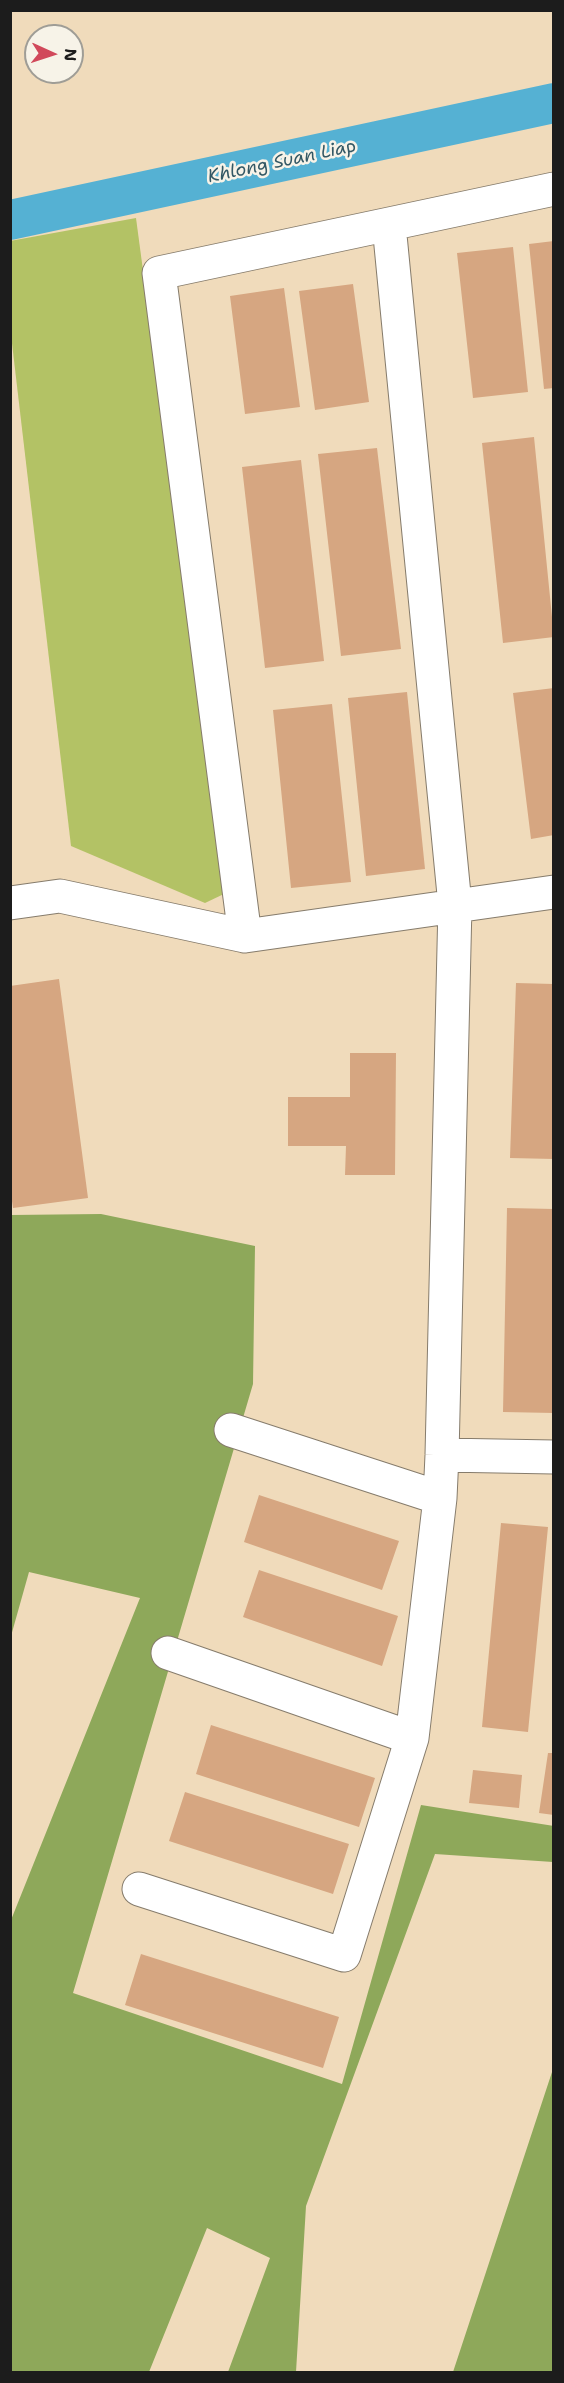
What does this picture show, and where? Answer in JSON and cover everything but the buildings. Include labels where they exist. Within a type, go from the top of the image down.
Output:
[{"type":"street","points":[[245,936],[159,273],[554,189]]},
{"type":"street","points":[[139,1889],[344,1955],[412,1738],[440,1498],[455,905],[389,225]]},
{"type":"street","points":[[10,903],[60,896],[245,936],[554,892]]},
{"type":"street","points":[[231,1430],[440,1498]]},
{"type":"street","points":[[442,1455],[554,1457]]},
{"type":"street","points":[[168,1653],[412,1738]]},
{"type":"green space","points":[[136,218],[226,893],[205,903],[71,846],[11,335],[10,241]]},
{"type":"green space","points":[[101,1214],[255,1246],[253,1384],[73,1993],[342,2084],[421,1805],[554,1826],[553,1862],[435,1854],[306,2206],[296,2372],[228,2372],[270,2258],[207,2228],[149,2372],[11,2372],[11,1920],[140,1598],[29,1572],[11,1636],[11,1215]]},
{"type":"green space","points":[[553,2069],[553,2372],[453,2372]]},
{"type":"waterway","name":"Khlong Suan Liap","points":[[10,220],[554,103]]}]
